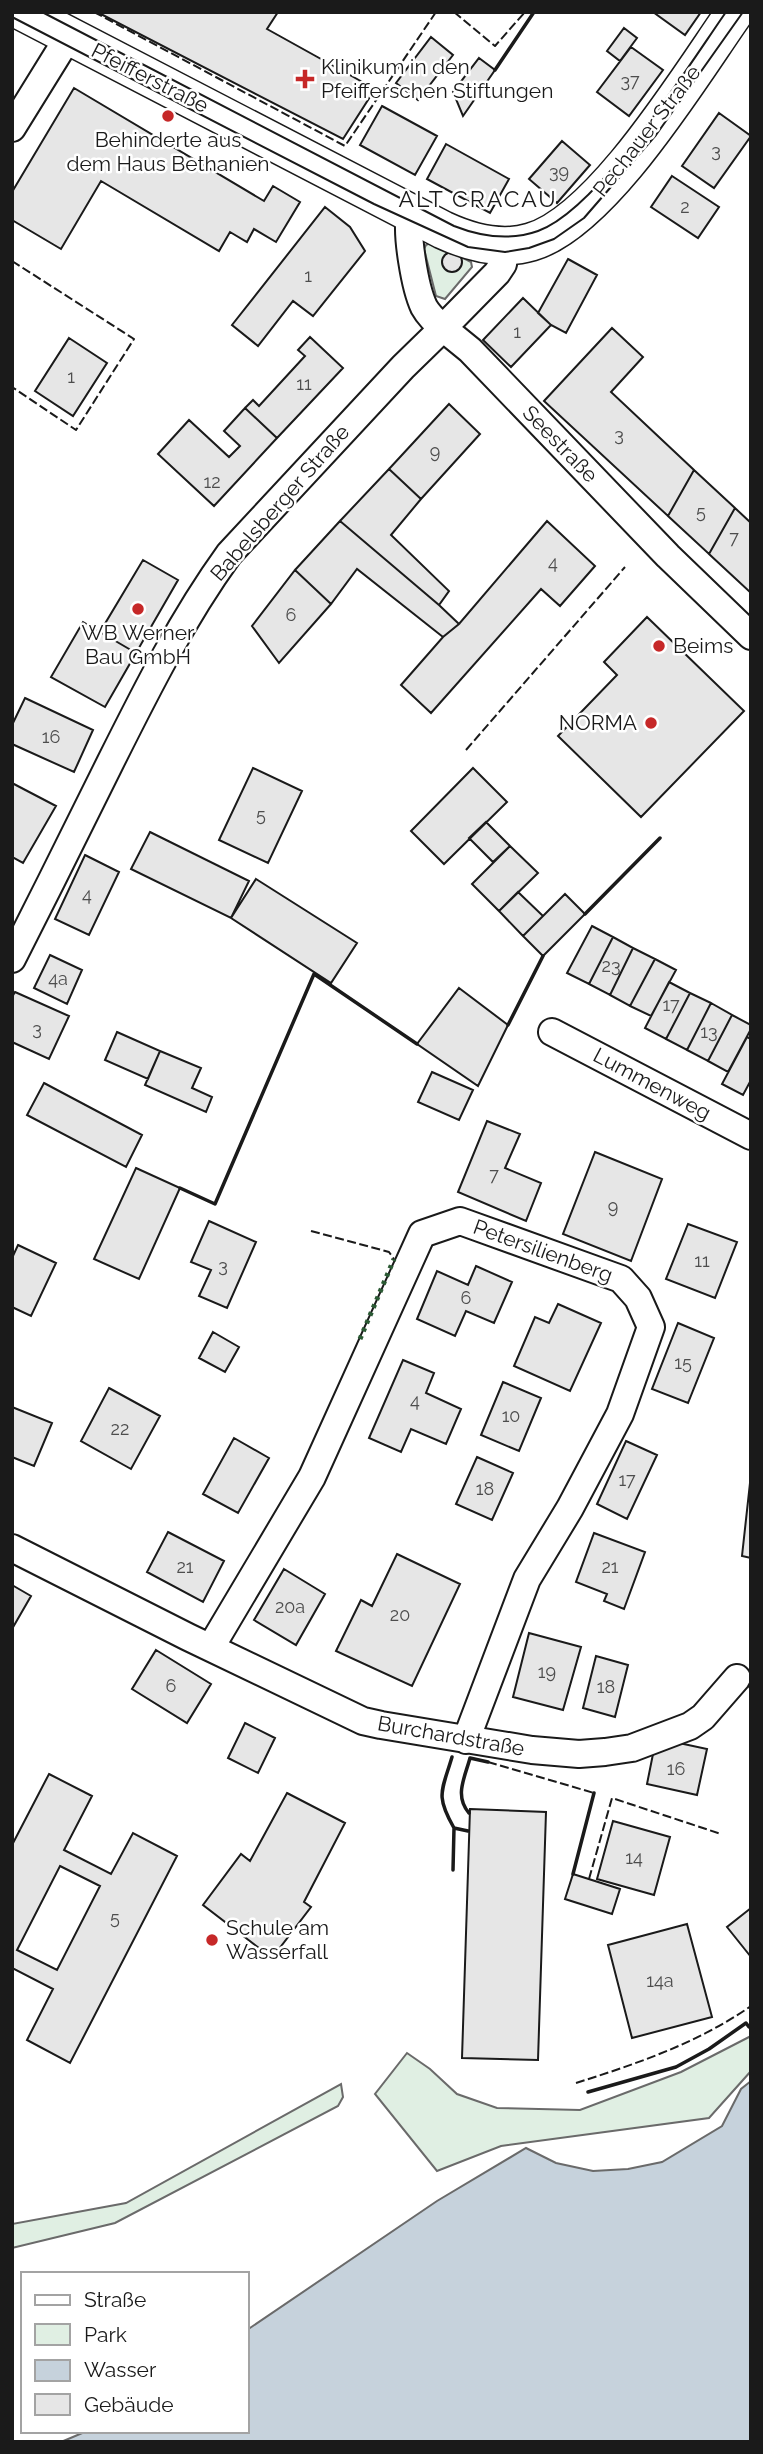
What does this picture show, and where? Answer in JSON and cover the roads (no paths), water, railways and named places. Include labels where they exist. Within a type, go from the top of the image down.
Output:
[{"type":"main road","name":"Pfeifferstraße","points":[[23,12],[411,214],[471,242],[506,245]]},
{"type":"main road","name":"Pechauer Straße","points":[[506,245],[530,242],[555,232],[573,220],[593,200],[651,132],[735,12]]},
{"type":"street","points":[[12,128],[69,36]]},
{"type":"street","points":[[411,214],[408,238],[423,305],[430,317],[443,328],[497,273],[503,264],[506,245]]},
{"type":"street","name":"Seestraße","points":[[443,328],[470,350],[668,556],[751,636]]},
{"type":"street","name":"Babelsberger Straße","points":[[12,959],[148,688],[191,611],[216,573],[246,536],[403,367],[443,328]]},
{"type":"street","name":"Lummenweg","points":[[552,1032],[751,1136]]},
{"type":"street","name":"Petersilienberg","points":[[211,1647],[312,1477],[422,1234],[460,1221],[621,1279],[638,1298],[651,1327],[620,1414],[570,1508],[527,1579],[466,1740]]},
{"type":"street","name":"Burchardstraße","points":[[12,1548],[363,1721],[466,1740],[579,1754],[632,1748],[690,1726],[703,1717],[737,1678]]},
{"type":"water","points":[[751,2081],[751,2442],[61,2442],[82,2433],[248,2433],[248,2329],[437,2201],[526,2148],[556,2163],[593,2171],[628,2169],[662,2162],[722,2126],[741,2089]]},
{"type":"tram line","points":[[42,12],[454,226],[475,233],[506,237],[538,231],[562,218],[588,195],[640,134],[726,12]]},
{"type":"tram line","points":[[12,17],[374,204],[468,247],[505,252],[529,248],[554,239],[584,218],[656,135],[743,12]]},
{"type":"place","name":"Klinikum in den Pfeifferschen Stiftungen","points":[[305,79]]},
{"type":"place","name":"Behinderte aus dem Haus Bethanien","points":[[168,116]]},
{"type":"place","name":"WB Werner Bau GmbH","points":[[138,609]]},
{"type":"place","name":"Beims","points":[[659,646]]},
{"type":"place","name":"NORMA","points":[[651,723]]},
{"type":"place","name":"Schule am Wasserfall","points":[[212,1940]]},
{"type":"district","name":"ALT CRACAU","points":[[478,199]]}]
